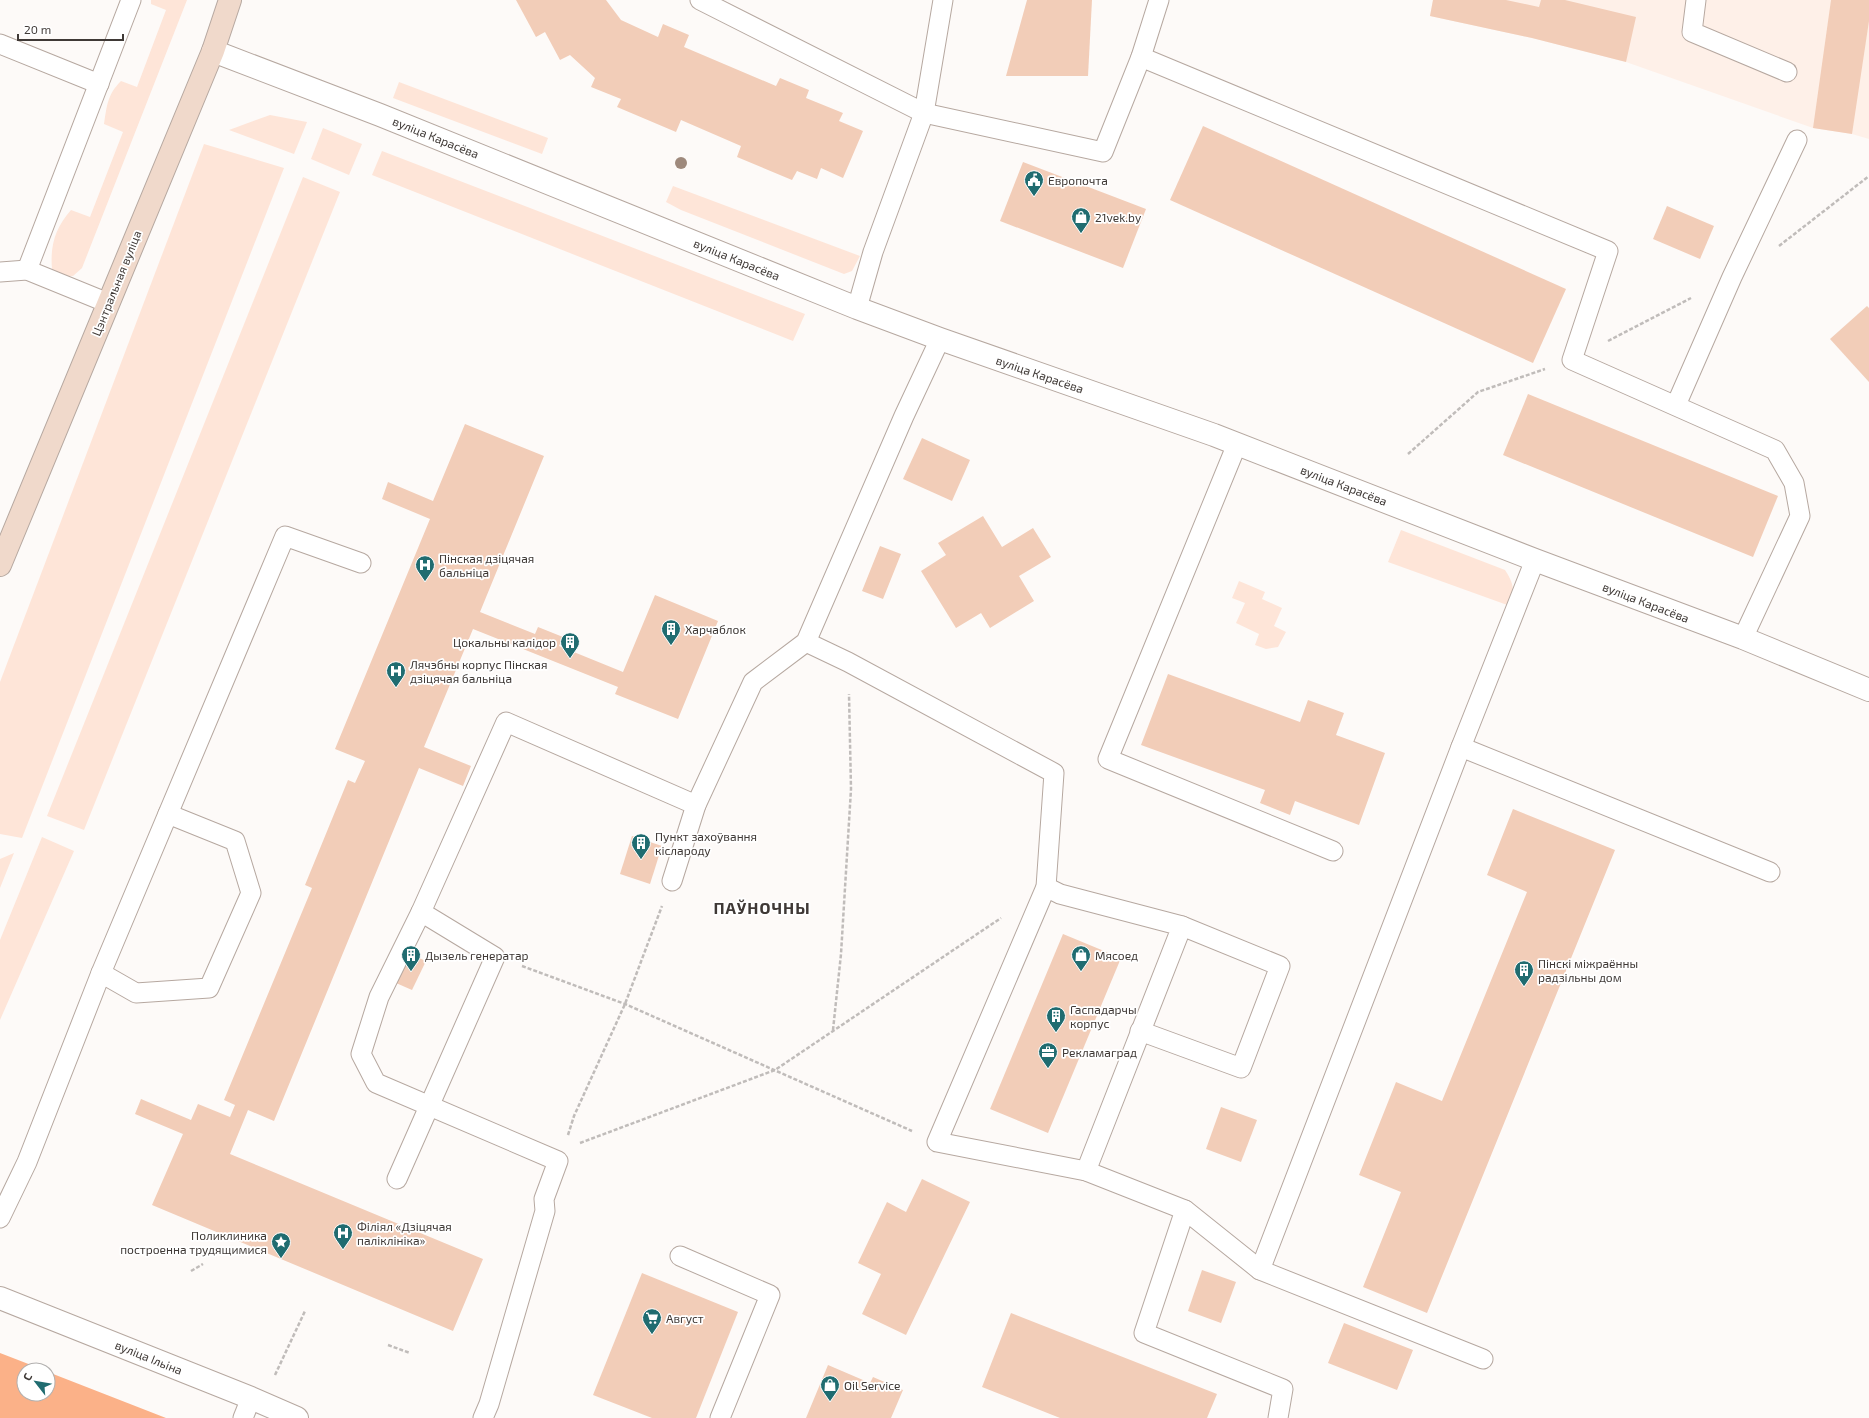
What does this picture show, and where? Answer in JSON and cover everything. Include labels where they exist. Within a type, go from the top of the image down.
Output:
[{"type":"main road","name":"Цэнтральная вуліца","points":[[0,566],[213,51],[230,0]]},
{"type":"street","name":"вуліца Карасёва","points":[[213,51],[388,118],[857,308],[940,339],[1237,444],[1535,560],[1743,638],[1869,690]]},
{"type":"street","name":"вуліца Ільіна","points":[[0,1298],[251,1398],[297,1418]]},
{"type":"lane","points":[[27,270],[131,0]]},
{"type":"lane","points":[[700,0],[924,113],[1103,152],[1141,57],[1159,0]]},
{"type":"lane","points":[[857,308],[873,252],[924,113],[943,0]]},
{"type":"lane","points":[[1696,0],[1692,32],[1787,72]]},
{"type":"lane","points":[[0,44],[99,84]]},
{"type":"lane","points":[[1141,57],[1608,251],[1572,360],[1775,450],[1794,483],[1800,516],[1743,638]]},
{"type":"lane","points":[[1676,405],[1732,277],[1797,140]]},
{"type":"lane","points":[[0,272],[27,270],[108,303]]},
{"type":"lane","points":[[672,881],[696,804],[753,682],[806,642],[904,416],[940,339]]},
{"type":"lane","points":[[1237,444],[1108,759],[1333,851]]},
{"type":"lane","points":[[0,1218],[27,1162],[101,973],[285,536],[361,564]]},
{"type":"lane","points":[[1260,1270],[1461,747],[1535,560]]},
{"type":"lane","points":[[806,642],[848,662],[1054,773],[1046,887],[937,1142],[1086,1171],[1184,1210],[1260,1270],[1483,1359]]},
{"type":"lane","points":[[483,1418],[489,1404],[545,1211],[544,1198],[558,1162],[428,1107],[376,1083],[361,1054],[379,998],[421,912],[506,722],[696,804]]},
{"type":"lane","points":[[1461,747],[1770,872]]},
{"type":"lane","points":[[101,973],[136,993],[208,988],[251,893],[235,841],[168,814]]},
{"type":"lane","points":[[1046,887],[1060,894],[1182,926],[1280,966],[1241,1068],[1140,1031]]},
{"type":"lane","points":[[397,1179],[495,957],[421,912]]},
{"type":"lane","points":[[1086,1171],[1182,926]]},
{"type":"lane","points":[[1184,1210],[1144,1333],[1283,1389],[1278,1418]]},
{"type":"lane","points":[[680,1256],[770,1295],[720,1418]]},
{"type":"lane","points":[[243,1418],[251,1398]]},
{"type":"path","points":[[1775,249],[1869,176]]},
{"type":"path","points":[[1408,454],[1478,392],[1572,360],[1732,277]]},
{"type":"path","points":[[833,1031],[841,954],[851,789],[848,662]]},
{"type":"path","points":[[558,1162],[574,1116],[625,1004],[672,881]]},
{"type":"path","points":[[558,1162],[573,1146],[775,1070],[1007,913]]},
{"type":"path","points":[[495,957],[625,1004],[937,1142]]},
{"type":"path","points":[[191,1271],[203,1264]]},
{"type":"path","points":[[275,1375],[304,1311]]},
{"type":"path","points":[[388,1345],[410,1353]]},
{"type":"shaded area","points":[[151,0],[187,0],[82,268],[73,276],[60,276],[52,269],[53,245],[57,231],[71,210],[90,217],[123,132],[104,124],[110,96],[121,81],[137,87],[166,10],[151,4]]},
{"type":"shaded area","points":[[1433,0],[1869,0],[1869,139],[1852,134],[1813,128],[1626,62],[1532,38],[1430,16]]},
{"type":"shaded area","points":[[399,82],[548,138],[542,154],[393,98]]},
{"type":"shaded area","points":[[270,115],[307,122],[294,154],[229,130]]},
{"type":"shaded area","points":[[323,128],[362,144],[349,175],[311,159]]},
{"type":"shaded area","points":[[204,144],[284,168],[22,838],[0,834],[0,682]]},
{"type":"shaded area","points":[[382,151],[805,314],[793,341],[372,175]]},
{"type":"shaded area","points":[[303,177],[340,192],[84,830],[47,816]]},
{"type":"shaded area","points":[[673,186],[860,256],[852,271],[844,274],[681,210],[666,202]]},
{"type":"shaded area","points":[[1401,530],[1505,570],[1513,588],[1513,596],[1510,606],[1388,562]]},
{"type":"shaded area","points":[[1239,581],[1265,592],[1262,599],[1282,608],[1274,626],[1286,632],[1278,647],[1266,649],[1255,645],[1259,634],[1236,623],[1245,603],[1232,598]]},
{"type":"shaded area","points":[[42,837],[74,851],[0,1020],[0,940]]},
{"type":"shaded area","points":[[14,853],[0,888],[0,859]]},
{"type":"shaded area","points":[[0,1353],[23,1362],[16,1362],[16,1402],[56,1402],[56,1375],[166,1418],[0,1418]]},
{"type":"building","points":[[516,0],[606,0],[621,20],[658,37],[663,24],[689,35],[684,47],[776,86],[780,78],[809,90],[806,98],[843,113],[839,121],[863,131],[843,178],[821,168],[817,179],[797,171],[792,180],[737,157],[741,146],[681,120],[676,132],[617,107],[621,99],[591,87],[595,78],[570,55],[560,60],[545,32],[536,37]]},
{"type":"building","points":[[1027,0],[1092,0],[1088,76],[1006,76]]},
{"type":"building","points":[[1433,0],[1506,0],[1539,7],[1541,0],[1565,0],[1636,17],[1626,62],[1532,38],[1430,16]]},
{"type":"building","points":[[1831,0],[1869,0],[1869,21],[1852,134],[1813,128]]},
{"type":"building","points":[[1203,126],[1566,289],[1533,363],[1170,200]]},
{"type":"building","points":[[1023,162],[1146,209],[1123,268],[1000,221]]},
{"type":"building","points":[[1667,206],[1714,226],[1700,259],[1653,239]]},
{"type":"building","points":[[1867,306],[1869,308],[1869,382],[1830,339]]},
{"type":"building","points":[[1528,394],[1778,496],[1753,557],[1503,455]]},
{"type":"building","points":[[465,424],[544,456],[480,612],[535,634],[538,627],[563,637],[559,646],[623,672],[655,595],[718,621],[678,719],[615,694],[618,687],[473,629],[424,747],[471,766],[463,786],[419,768],[274,1121],[248,1110],[230,1154],[483,1259],[453,1331],[152,1205],[183,1134],[135,1114],[141,1099],[191,1120],[198,1104],[230,1117],[235,1105],[224,1100],[312,888],[305,885],[348,780],[355,783],[365,761],[335,749],[430,519],[382,499],[388,482],[433,501]]},
{"type":"building","points":[[922,438],[970,460],[952,501],[903,479]]},
{"type":"building","points":[[983,516],[1002,547],[1033,528],[1051,557],[1019,576],[1034,601],[990,628],[981,613],[956,628],[921,571],[946,555],[938,543]]},
{"type":"building","points":[[880,546],[901,554],[883,599],[862,591]]},
{"type":"building","points":[[1168,674],[1300,722],[1308,700],[1344,713],[1336,735],[1385,753],[1359,825],[1295,801],[1290,815],[1260,803],[1265,790],[1141,745]]},
{"type":"building","name":"Пінскі міжраённы радзільны дом","points":[[1513,809],[1615,850],[1427,1313],[1363,1287],[1401,1192],[1359,1175],[1396,1082],[1442,1101],[1527,892],[1487,875]]},
{"type":"building","name":"Пункт захоўвання кіслароду","points":[[632,836],[662,846],[650,884],[620,874]]},
{"type":"building","name":"Гаспадарчы корпус","points":[[1063,934],[1121,958],[1048,1133],[990,1109]]},
{"type":"building","name":"Дызель генератар","points":[[410,954],[426,961],[412,990],[396,983]]},
{"type":"building","points":[[1221,1107],[1257,1120],[1241,1162],[1206,1149]]},
{"type":"building","points":[[922,1179],[970,1202],[906,1335],[862,1314],[881,1274],[858,1263],[887,1202],[906,1212]]},
{"type":"building","points":[[1202,1270],[1236,1282],[1221,1323],[1188,1311]]},
{"type":"building","points":[[642,1273],[738,1312],[696,1418],[652,1418],[593,1395]]},
{"type":"building","points":[[1011,1313],[1217,1394],[1207,1418],[1060,1418],[982,1387]]},
{"type":"building","points":[[1344,1323],[1413,1350],[1397,1390],[1328,1363]]},
{"type":"building","points":[[828,1365],[870,1383],[873,1377],[903,1390],[891,1418],[806,1418]]},
{"type":"place","name":"Европочта","points":[[1034,197]]},
{"type":"place","name":"21vek.by","points":[[1081,234]]},
{"type":"place","name":"Пінская дзіцячая бальніца","points":[[425,582]]},
{"type":"place","name":"Харчаблок","points":[[671,646]]},
{"type":"place","name":"Цокальны калідор","points":[[570,659]]},
{"type":"place","name":"Лячэбны корпус Пінская дзіцячая бальніца","points":[[396,688]]},
{"type":"place","name":"Пункт захоўвання кіслароду","points":[[641,860]]},
{"type":"place","name":"Дызель генератар","points":[[411,972]]},
{"type":"place","name":"Мясоед","points":[[1081,972]]},
{"type":"place","name":"Пінскі міжраённы радзільны дом","points":[[1524,987]]},
{"type":"place","name":"Гаспадарчы корпус","points":[[1056,1033]]},
{"type":"place","name":"Рекламаград","points":[[1048,1069]]},
{"type":"place","name":"Філіял «Дзіцячая паліклініка»","points":[[343,1250]]},
{"type":"place","name":"Поликлиника построенна трудящимися","points":[[281,1259]]},
{"type":"place","name":"Август","points":[[652,1335]]},
{"type":"place","name":"Oil Service","points":[[830,1402]]},
{"type":"district","name":"ПАЎНОЧНЫ","points":[[762,907]]}]
